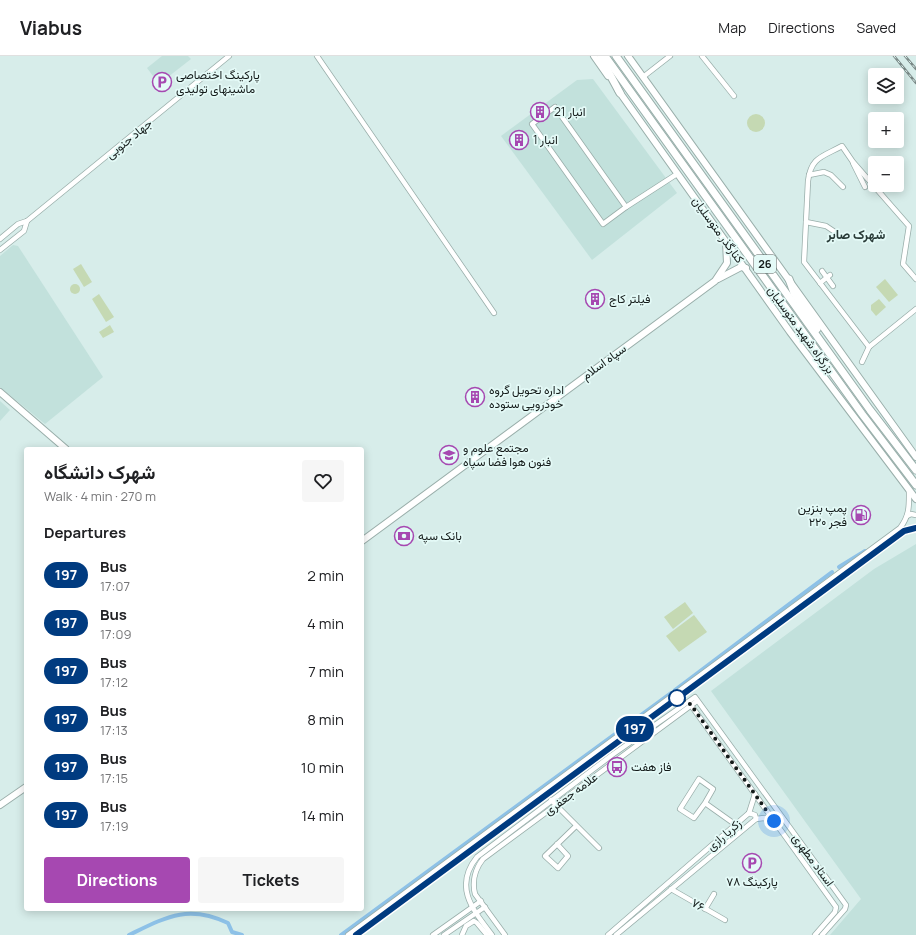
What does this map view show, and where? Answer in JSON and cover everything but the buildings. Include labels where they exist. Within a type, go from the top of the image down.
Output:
[{"type":"highway","points":[[600,56],[620,93]]},
{"type":"highway","name":"بزرگراه شهید متوسلیان","points":[[604,56],[862,414],[916,485]]},
{"type":"highway","name":"بزرگراه شهید متوسلیان","points":[[616,56],[834,359],[916,470]]},
{"type":"highway","points":[[789,279],[794,293],[821,334],[834,359]]},
{"type":"main road","name":"کنارگذر متوسلیان","points":[[594,56],[676,174],[746,268],[858,425],[916,499]]},
{"type":"main road","points":[[628,56],[916,457]]},
{"type":"main road","name":"سپاه اسلام","points":[[364,539],[715,281],[727,263],[726,241]]},
{"type":"main road","points":[[715,281],[741,267],[746,268]]},
{"type":"main road","points":[[0,392],[64,447]]},
{"type":"main road","points":[[0,396],[59,447]]},
{"type":"main road","points":[[0,805],[24,787]]},
{"type":"street","name":"جهاد جنوبی","points":[[0,239],[18,224],[27,221],[229,56]]},
{"type":"street","points":[[317,56],[494,313]]},
{"type":"street","points":[[643,78],[670,56]]},
{"type":"street","points":[[702,56],[734,96]]},
{"type":"street","points":[[626,207],[555,107],[532,124],[603,224],[676,174]]},
{"type":"street","points":[[865,187],[842,146],[814,162],[810,168],[809,175],[804,262],[869,347]]},
{"type":"street","points":[[852,162],[909,226],[903,264],[916,279]]},
{"type":"street","points":[[809,175],[824,172],[831,175],[843,187]]},
{"type":"street","name":"جهاد جنوبی","points":[[0,250],[24,230],[27,221]]},
{"type":"street","points":[[806,222],[826,226],[835,232]]},
{"type":"street","points":[[822,271],[828,276],[833,286]]},
{"type":"street","points":[[820,283],[828,276]]},
{"type":"street","points":[[862,362],[869,347],[916,309]]},
{"type":"street","points":[[356,935],[841,575],[900,528],[909,509],[909,489]]},
{"type":"street","points":[[907,516],[912,514],[916,515]]},
{"type":"street","points":[[348,935],[841,575],[904,531],[915,527]]},
{"type":"street","name":"علامه جعفری","points":[[506,935],[475,894],[473,886],[478,864],[696,699]]},
{"type":"street","name":"استاد مطهری","points":[[696,699],[846,906],[822,935]]},
{"type":"street","name":"علامه جعفری","points":[[492,935],[472,907],[466,891],[472,864],[477,857],[551,800],[690,704]]},
{"type":"street","name":"استاد مطهری","points":[[690,704],[836,907],[835,912],[815,935]]},
{"type":"street","points":[[699,779],[714,789],[705,803],[694,818],[680,809],[699,779]]},
{"type":"street","points":[[749,813],[754,794]]},
{"type":"street","points":[[551,800],[555,806],[599,848]]},
{"type":"street","points":[[705,803],[736,825]]},
{"type":"street","name":"زکریا رازی","points":[[608,935],[749,813],[755,815],[756,819],[616,935]]},
{"type":"street","points":[[756,819],[764,818],[774,821]]},
{"type":"street","points":[[557,844],[568,856],[558,868],[545,856],[557,844],[576,826]]},
{"type":"street","points":[[726,833],[732,839]]},
{"type":"street","points":[[674,879],[678,884]]},
{"type":"street","name":"۷۶","points":[[671,890],[725,920]]},
{"type":"street","points":[[705,909],[714,894]]},
{"type":"street","points":[[433,935],[481,901]]},
{"type":"street","points":[[444,935],[485,907]]},
{"type":"street","points":[[462,935],[466,926],[474,921],[477,922],[487,935]]},
{"type":"shaded area","points":[[162,56],[188,56],[191,59],[159,84],[147,68]]},
{"type":"shaded area","points":[[593,79],[677,193],[592,260],[501,136],[577,80]]},
{"type":"shaded area","points":[[13,245],[18,246],[103,377],[45,424],[0,387],[0,256]]},
{"type":"shaded area","points":[[0,401],[10,410],[0,421]]},
{"type":"shaded area","points":[[916,544],[916,935],[830,935],[861,899],[711,691],[874,569]]},
{"type":"green space","points":[[756,114],[762,117],[765,123],[762,129],[756,132],[750,129],[747,123],[750,117]]},
{"type":"green space","points":[[81,264],[92,282],[84,287],[73,269]]},
{"type":"green space","points":[[885,279],[898,295],[889,302],[876,287]]},
{"type":"green space","points":[[73,284],[77,284],[79,285],[79,293],[73,294],[70,291],[70,287]]},
{"type":"green space","points":[[99,294],[114,317],[106,322],[92,299]]},
{"type":"green space","points":[[879,299],[886,307],[876,316],[871,310],[871,305]]},
{"type":"green space","points":[[110,325],[114,332],[103,338],[99,332]]},
{"type":"green space","points":[[685,602],[693,613],[673,629],[664,617]]},
{"type":"green space","points":[[694,615],[707,632],[679,652],[666,636]]},
{"type":"waterway","points":[[839,567],[865,551]]},
{"type":"waterway","points":[[675,690],[832,572]]},
{"type":"waterway","points":[[341,935],[671,693]]},
{"type":"waterway","points":[[129,935],[166,918],[189,914],[201,914],[214,917],[228,923],[232,932],[242,935]]},
{"type":"railway","points":[[894,56],[916,83]]},
{"type":"railway","points":[[905,56],[916,69]]},
{"type":"bus line","name":"197","points":[[356,935],[904,531],[916,528]]},
{"type":"place","name":"پارکینگ اختصاصی ماشینهای تولیدی","points":[[162,82]]},
{"type":"place","name":"انبار 21","points":[[540,112]]},
{"type":"place","name":"انبار 1","points":[[519,140]]},
{"type":"place","name":"فیلتر کاج","points":[[595,299]]},
{"type":"place","name":"اداره تحویل گروه خودرویی ستوده","points":[[475,397]]},
{"type":"place","name":"مجتمع علوم و فنون هوا فضا سپاه","points":[[449,455]]},
{"type":"place","name":"پمپ بنزین ۲۲۰ فجر","points":[[861,515]]},
{"type":"place","name":"بانک سپه","points":[[404,536]]},
{"type":"place","name":"فاز هفت","points":[[617,767]]},
{"type":"place","name":"پارکینگ ۷۸","points":[[752,863]]},
{"type":"district","name":"شهرک صابر","points":[[856,234]]},
{"type":"route","points":[[677,698],[688,702],[691,705],[774,821]]}]
